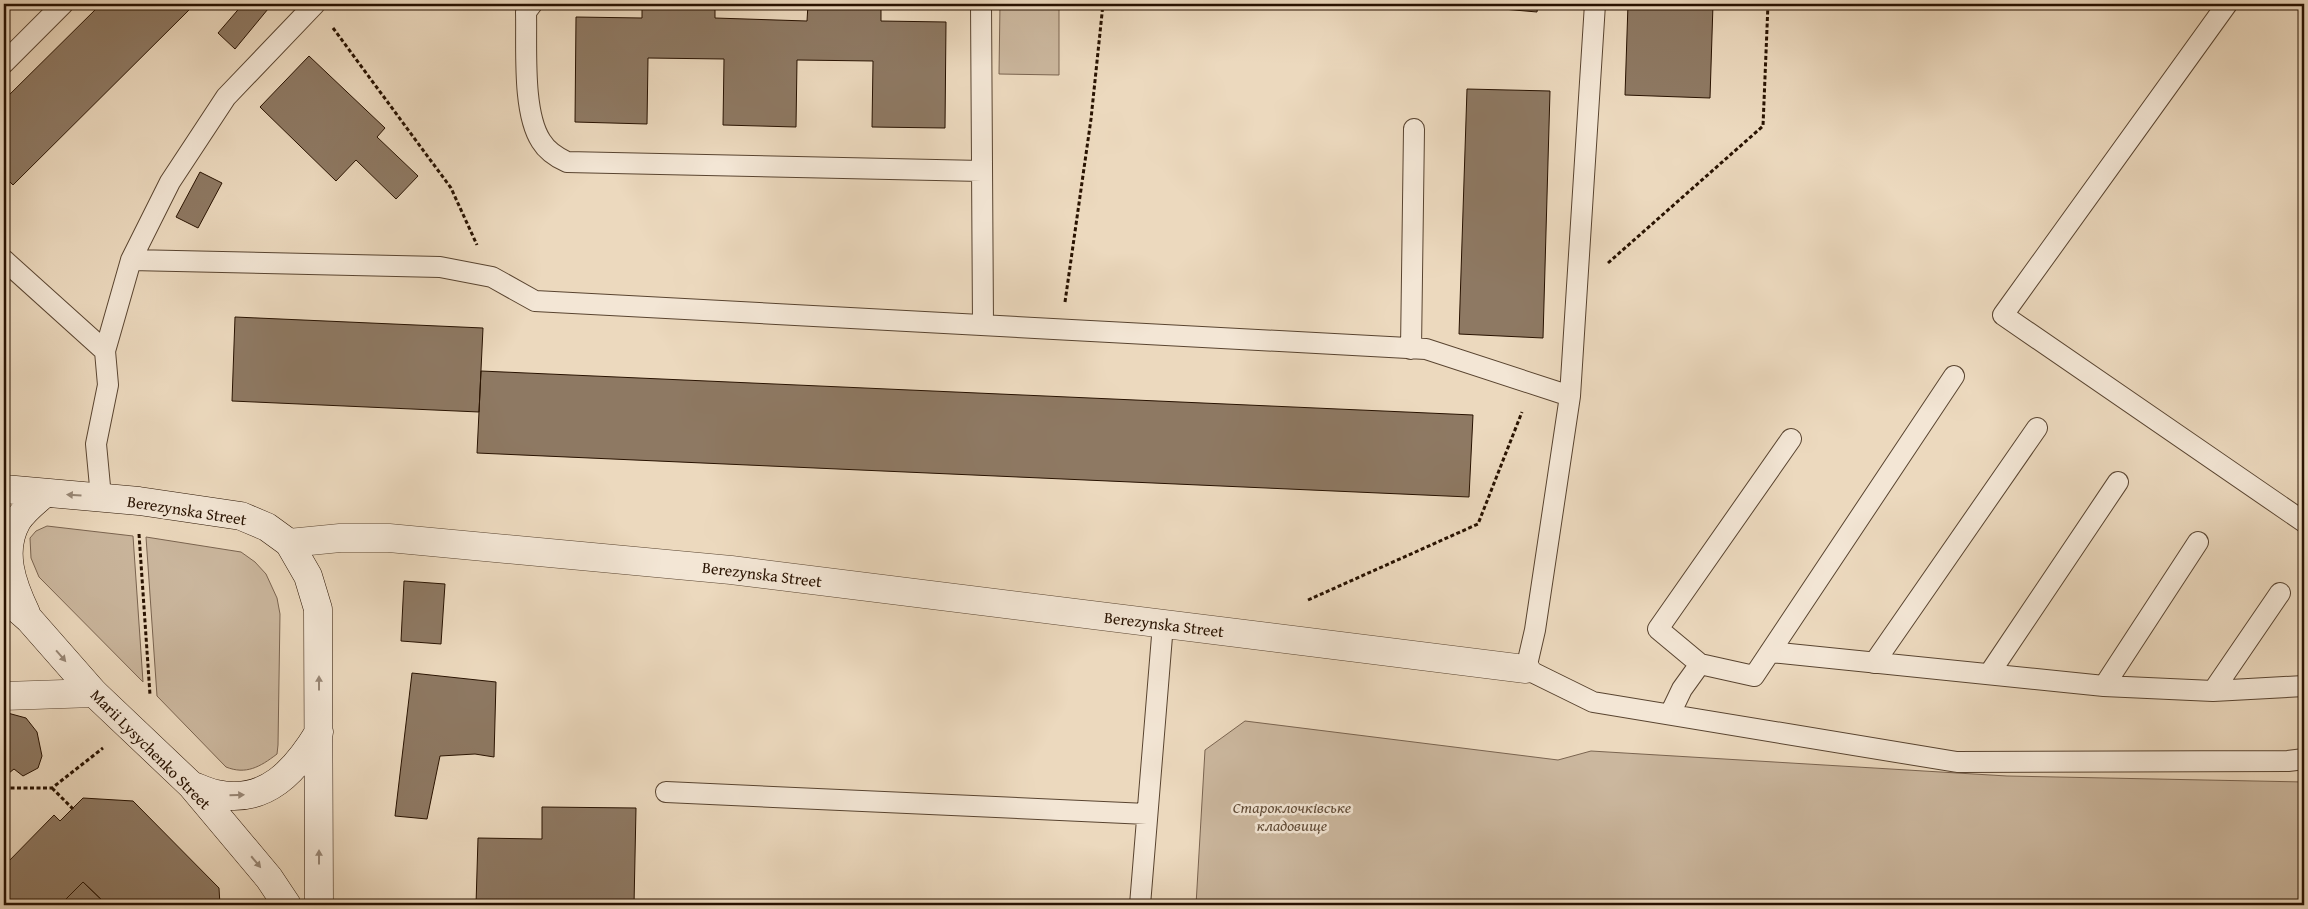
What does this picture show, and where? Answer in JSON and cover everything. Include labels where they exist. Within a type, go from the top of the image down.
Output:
[{"type":"main road","name":"Berezynska Street","points":[[4,489],[101,497],[241,516],[267,527],[289,543],[340,538],[389,538],[731,570],[1526,669]]},
{"type":"main road","points":[[29,619],[14,588],[7,555],[9,538],[17,520],[45,493]]},
{"type":"main road","points":[[289,543],[308,576],[318,609],[318,905]]},
{"type":"main road","points":[[4,597],[29,619]]},
{"type":"main road","name":"Marii Lysychenko Street","points":[[29,619],[94,693],[190,785],[269,878],[287,905]]},
{"type":"main road","points":[[4,696],[94,693]]},
{"type":"main road","points":[[190,785],[216,794],[239,796],[263,791],[283,778],[304,757],[319,732]]},
{"type":"lane","points":[[4,63],[63,4]]},
{"type":"lane","points":[[101,497],[96,444],[108,385],[105,351],[132,260],[170,182],[226,97],[315,4]]},
{"type":"lane","points":[[532,4],[526,12],[529,107],[533,125],[541,141],[552,154],[567,162],[982,172]]},
{"type":"lane","points":[[981,4],[983,325]]},
{"type":"lane","points":[[1595,4],[1570,396],[1535,630],[1526,669],[1593,702],[1957,762],[2288,761],[2304,759]]},
{"type":"lane","points":[[2227,4],[2003,315],[2304,522]]},
{"type":"lane","points":[[1411,348],[1414,129]]},
{"type":"lane","points":[[4,260],[105,351]]},
{"type":"lane","points":[[132,260],[440,267],[492,278],[535,301],[1426,349],[1570,396]]},
{"type":"lane","points":[[4,272],[34,287]]},
{"type":"lane","points":[[1791,439],[1658,629],[1700,664],[1754,676],[1954,376]]},
{"type":"lane","points":[[1874,663],[2037,428]]},
{"type":"lane","points":[[1989,674],[2118,482]]},
{"type":"lane","points":[[2104,686],[2198,542]]},
{"type":"lane","points":[[2213,691],[2280,593]]},
{"type":"lane","points":[[1140,905],[1162,624]]},
{"type":"lane","points":[[1770,652],[2104,686],[2213,691],[2304,686]]},
{"type":"lane","points":[[1670,714],[1682,689],[1700,664]]},
{"type":"lane","points":[[666,792],[1147,814]]},
{"type":"path","points":[[315,4],[451,188],[492,278]]},
{"type":"path","points":[[1060,330],[1091,119],[1104,4]]},
{"type":"path","points":[[1576,297],[1596,273],[1763,126],[1768,4]]},
{"type":"path","points":[[1308,600],[1478,524],[1533,384]]},
{"type":"path","points":[[139,529],[150,695]]},
{"type":"path","points":[[4,788],[52,788],[103,748]]},
{"type":"path","points":[[52,788],[73,809]]},
{"type":"green space","points":[[1000,4],[1059,4],[1059,75],[999,74]]},
{"type":"green space","points":[[47,526],[133,536],[143,682],[39,577],[31,558],[30,538],[36,531]]},
{"type":"green space","points":[[146,537],[241,552],[255,562],[266,574],[277,598],[280,614],[278,745],[277,754],[265,763],[246,770],[226,767],[157,696]]},
{"type":"green space","name":"Староклочківське кладовище","points":[[1245,721],[1558,760],[1591,751],[2007,776],[2304,782],[2304,905],[1196,905],[1205,750]]},
{"type":"building","points":[[101,4],[195,4],[13,185],[4,176],[4,100]]},
{"type":"building","points":[[243,4],[262,4],[268,9],[235,49],[218,33]]},
{"type":"building","points":[[642,4],[715,4],[715,18],[807,21],[808,4],[881,4],[881,21],[946,22],[945,128],[872,127],[873,61],[797,60],[796,127],[723,125],[724,59],[648,58],[647,124],[575,122],[576,17],[642,18]]},
{"type":"building","points":[[1481,4],[1538,4],[1537,12],[1480,7]]},
{"type":"building","points":[[1628,4],[1713,4],[1710,98],[1625,95]]},
{"type":"building","points":[[309,56],[385,128],[377,137],[418,176],[396,199],[356,160],[336,181],[260,107]]},
{"type":"building","points":[[1467,89],[1550,91],[1543,338],[1459,334]]},
{"type":"building","points":[[200,172],[222,183],[198,228],[176,217]]},
{"type":"building","points":[[235,317],[483,328],[479,412],[232,401]]},
{"type":"building","points":[[481,371],[1473,415],[1469,497],[477,453]]},
{"type":"building","points":[[404,581],[445,584],[441,644],[401,641]]},
{"type":"building","points":[[412,673],[496,682],[494,757],[475,754],[440,756],[427,819],[395,816]]},
{"type":"building","points":[[4,712],[26,718],[37,732],[42,756],[38,768],[23,776],[14,769],[4,777]]},
{"type":"building","points":[[83,798],[133,801],[219,888],[220,905],[107,905],[83,882],[60,905],[6,905],[4,903],[4,866],[54,815],[60,821]]},
{"type":"building","points":[[542,807],[636,808],[634,905],[476,905],[478,838],[542,839]]},
{"type":"building","points":[[83,882],[107,905],[60,905]]}]
